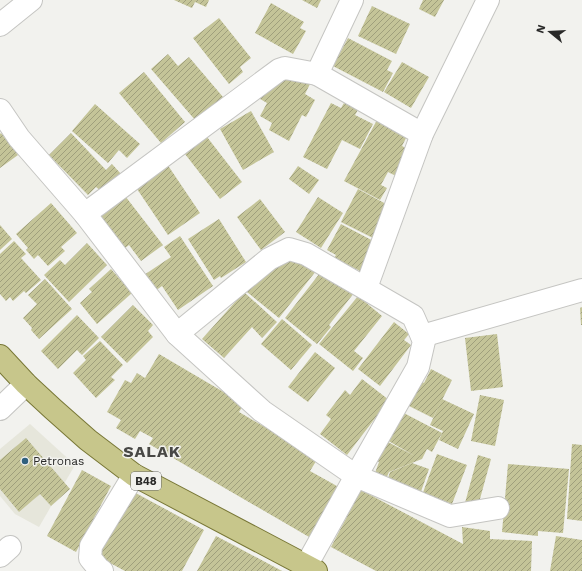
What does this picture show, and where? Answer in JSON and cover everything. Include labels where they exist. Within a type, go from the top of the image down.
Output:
[{"type":"main road","name":"B48","points":[[0,356],[26,384],[88,440],[134,475],[311,568]]},
{"type":"street","points":[[317,74],[352,0]]},
{"type":"street","points":[[366,288],[422,134],[488,0]]},
{"type":"street","points":[[0,25],[28,1]]},
{"type":"street","points":[[85,214],[279,70],[284,68],[317,74],[422,134]]},
{"type":"street","points":[[0,110],[19,138],[85,214],[176,334],[262,412],[356,476],[450,516],[498,508]]},
{"type":"street","points":[[176,334],[269,259],[289,248],[306,254],[414,316],[424,341],[418,367],[356,476],[311,568]]},
{"type":"street","points":[[422,336],[582,290]]},
{"type":"street","points":[[0,409],[26,384]]},
{"type":"street","points":[[102,571],[90,558],[91,546],[134,475]]},
{"type":"shaded area","points":[[30,424],[75,465],[39,527],[15,514],[0,496],[0,449]]},
{"type":"building","points":[[174,0],[209,0],[206,7],[195,2],[192,8]]},
{"type":"building","points":[[302,0],[321,0],[317,8]]},
{"type":"building","points":[[423,0],[444,0],[435,17],[419,9]]},
{"type":"building","points":[[271,3],[304,22],[300,28],[306,31],[293,54],[255,33]]},
{"type":"building","points":[[372,6],[410,24],[396,54],[358,36]]},
{"type":"building","points":[[219,18],[251,58],[240,67],[243,72],[229,84],[193,38]]},
{"type":"building","points":[[348,38],[392,61],[387,70],[393,73],[383,92],[333,66]]},
{"type":"building","points":[[168,54],[178,66],[189,57],[223,97],[196,121],[151,69]]},
{"type":"building","points":[[402,62],[429,77],[411,108],[384,92]]},
{"type":"building","points":[[144,72],[185,122],[161,143],[119,93]]},
{"type":"building","points":[[281,74],[296,82],[299,77],[310,84],[305,94],[315,100],[306,117],[302,115],[289,141],[269,130],[272,123],[260,116],[267,103],[255,96]]},
{"type":"building","points":[[331,103],[341,108],[344,103],[358,110],[355,115],[373,124],[360,149],[342,140],[327,169],[303,157]]},
{"type":"building","points":[[95,104],[140,144],[127,158],[119,150],[108,163],[72,131]]},
{"type":"building","points":[[251,111],[274,152],[243,170],[220,129]]},
{"type":"building","points":[[377,120],[407,136],[402,146],[412,151],[398,177],[388,172],[381,185],[387,188],[380,200],[344,181]]},
{"type":"building","points":[[1,133],[18,155],[0,168],[0,134]]},
{"type":"building","points":[[71,133],[106,170],[112,164],[121,174],[102,192],[96,187],[88,195],[49,155]]},
{"type":"building","points":[[207,137],[242,182],[220,199],[185,154]]},
{"type":"building","points":[[167,164],[200,213],[168,235],[135,186]]},
{"type":"building","points":[[298,166],[319,180],[309,194],[289,179]]},
{"type":"building","points":[[358,189],[388,205],[375,239],[341,222]]},
{"type":"building","points":[[122,192],[163,245],[141,261],[129,245],[120,252],[91,216]]},
{"type":"building","points":[[318,197],[343,213],[321,248],[296,232]]},
{"type":"building","points":[[260,199],[285,232],[261,250],[237,217]]},
{"type":"building","points":[[51,203],[77,233],[61,247],[65,251],[48,266],[38,255],[34,259],[26,250],[28,248],[16,234]]},
{"type":"building","points":[[219,219],[246,262],[221,278],[220,276],[214,280],[188,239]]},
{"type":"building","points":[[341,224],[379,244],[364,273],[334,258],[336,255],[327,250]]},
{"type":"building","points":[[0,225],[12,239],[0,250]]},
{"type":"building","points":[[180,236],[213,286],[178,310],[162,286],[155,291],[144,275],[171,257],[164,247]]},
{"type":"building","points":[[14,241],[26,254],[21,258],[41,280],[26,293],[24,291],[13,301],[10,297],[6,301],[0,294],[0,254]]},
{"type":"building","points":[[87,243],[107,265],[69,302],[44,275],[60,260],[65,265]]},
{"type":"building","points":[[294,254],[316,271],[279,318],[247,292],[262,273]]},
{"type":"building","points":[[111,269],[132,293],[97,324],[80,303],[92,292],[89,289]]},
{"type":"building","points":[[323,269],[354,293],[329,325],[331,327],[317,344],[285,318]]},
{"type":"building","points":[[45,279],[72,309],[39,339],[23,318],[37,304],[28,295]]},
{"type":"building","points":[[244,292],[277,322],[262,338],[252,327],[224,358],[202,339]]},
{"type":"building","points":[[358,296],[382,316],[354,351],[363,358],[353,371],[319,344]]},
{"type":"building","points":[[133,305],[153,325],[148,331],[153,337],[127,363],[101,337]]},
{"type":"building","points":[[582,307],[582,325],[581,325],[580,308]]},
{"type":"building","points":[[77,315],[99,338],[82,355],[77,350],[58,369],[41,351]]},
{"type":"building","points":[[282,319],[312,345],[291,370],[261,344]]},
{"type":"building","points":[[394,322],[409,334],[404,340],[411,345],[380,386],[358,369]]},
{"type":"building","points":[[497,334],[503,387],[471,391],[465,338]]},
{"type":"building","points":[[100,341],[123,365],[111,377],[115,380],[96,398],[73,373],[86,360],[83,356]]},
{"type":"building","points":[[315,352],[335,368],[308,402],[288,387]]},
{"type":"building","points":[[159,354],[244,404],[239,412],[318,458],[310,471],[344,490],[316,541],[149,444],[153,438],[140,431],[135,439],[116,428],[121,420],[107,412],[125,380],[131,383],[137,373],[145,378]]},
{"type":"building","points":[[431,369],[452,380],[433,418],[405,404],[417,379],[424,383]]},
{"type":"building","points":[[362,379],[389,400],[347,455],[320,434],[331,419],[326,415],[345,390],[350,395]]},
{"type":"building","points":[[480,395],[504,400],[495,446],[471,441]]},
{"type":"building","points":[[442,399],[474,414],[458,449],[439,440],[443,431],[430,425]]},
{"type":"building","points":[[400,411],[442,433],[432,452],[427,449],[422,459],[389,472],[386,479],[375,473],[379,462],[374,459],[384,440],[415,456],[385,439]]},
{"type":"building","points":[[26,438],[70,489],[51,506],[40,494],[19,512],[0,489],[0,460]]},
{"type":"building","points":[[572,444],[582,445],[582,521],[567,519]]},
{"type":"building","points":[[437,454],[467,465],[452,504],[442,500],[440,505],[421,498]]},
{"type":"building","points":[[478,455],[491,459],[478,506],[465,503]]},
{"type":"building","points":[[412,463],[429,469],[419,497],[386,485],[390,472]]},
{"type":"building","points":[[508,464],[569,469],[563,533],[538,531],[538,536],[502,532]]},
{"type":"building","points":[[82,470],[111,486],[76,552],[47,536]]},
{"type":"building","points":[[361,490],[463,544],[462,527],[490,531],[490,539],[532,541],[531,571],[376,571],[331,547]]},
{"type":"building","points":[[132,491],[204,530],[182,571],[125,571],[112,564],[110,567],[96,559]]},
{"type":"building","points":[[216,536],[237,547],[282,571],[197,571]]},
{"type":"building","points":[[556,536],[582,540],[582,571],[550,571]]},
{"type":"place","name":"Petronas","points":[[25,461]]},
{"type":"district","name":"SALAK","points":[[152,451]]}]
